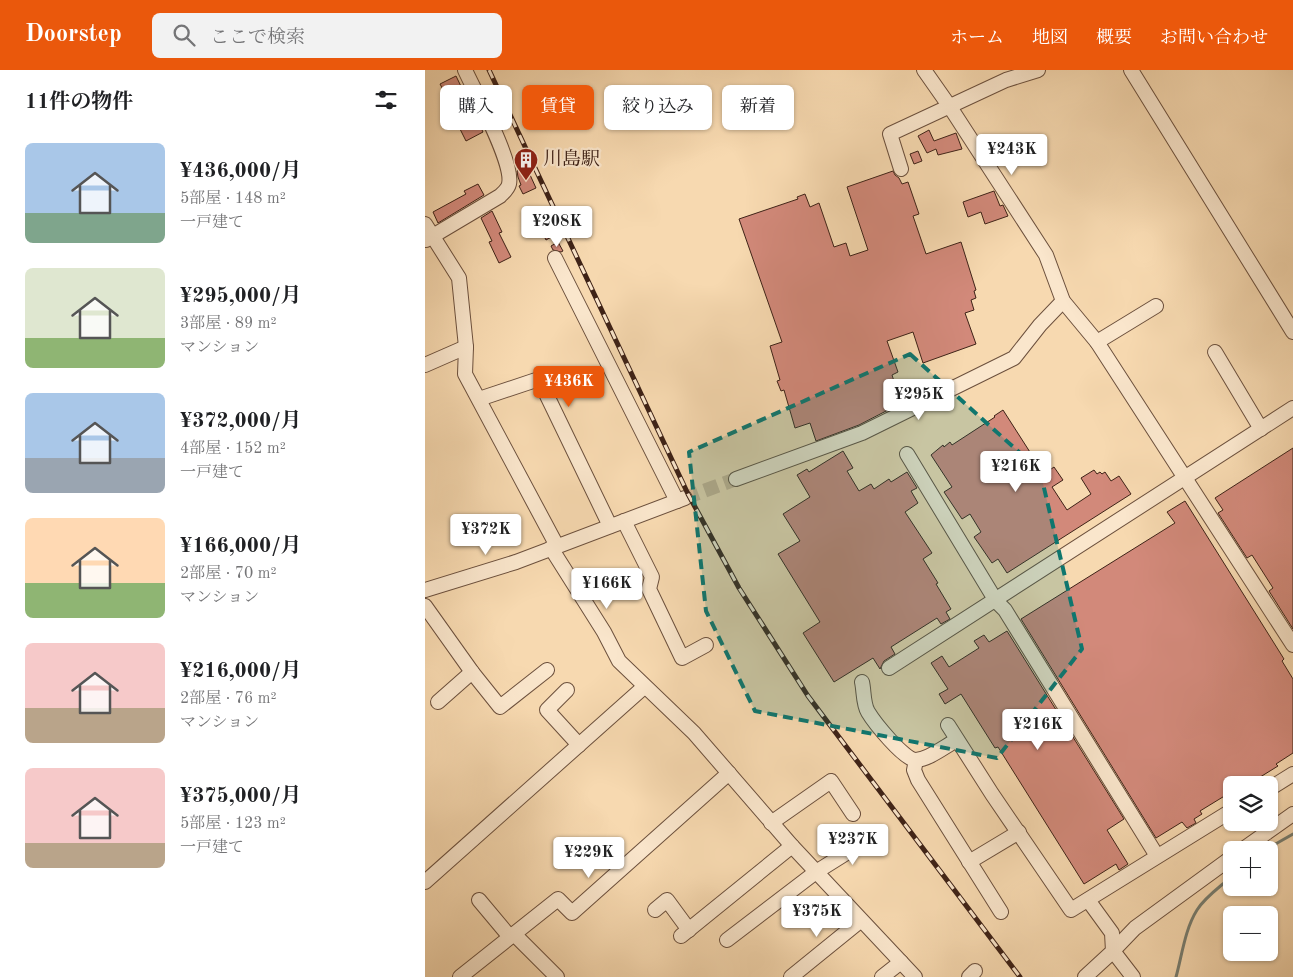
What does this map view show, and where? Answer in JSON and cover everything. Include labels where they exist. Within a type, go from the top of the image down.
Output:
[{"type":"street","points":[[429,238],[500,196],[506,190],[509,183],[509,173],[504,156],[465,70]]},
{"type":"street","points":[[924,70],[1046,255],[1063,301],[1097,342],[1293,645]]},
{"type":"street","points":[[901,169],[890,134],[1006,80],[1038,70]]},
{"type":"street","points":[[1131,70],[1293,332]]},
{"type":"street","points":[[425,224],[429,238],[459,278],[466,346],[465,374],[554,547],[619,661],[694,733],[815,872],[915,977]]},
{"type":"street","points":[[425,590],[516,562],[681,500],[555,258]]},
{"type":"street","points":[[736,479],[862,433],[1014,358],[1040,325],[1063,301]]},
{"type":"street","points":[[1097,342],[1155,306]]},
{"type":"street","points":[[425,365],[466,346]]},
{"type":"street","points":[[1215,352],[1261,429]]},
{"type":"street","points":[[479,399],[539,379],[617,523],[652,577],[649,589],[682,658],[705,645]]},
{"type":"street","points":[[889,668],[996,601],[1293,408]]},
{"type":"street","points":[[907,454],[996,601],[1005,610],[1157,856]]},
{"type":"street","points":[[425,606],[472,672],[500,707],[547,670]]},
{"type":"street","points":[[438,702],[472,672]]},
{"type":"street","points":[[863,682],[867,710],[900,752],[909,758],[916,760],[927,757],[957,740]]},
{"type":"street","points":[[425,882],[644,687]]},
{"type":"street","points":[[567,690],[547,710],[579,745]]},
{"type":"street","points":[[948,725],[1071,910],[1223,817]]},
{"type":"street","points":[[916,760],[915,770],[918,780],[1001,912]]},
{"type":"street","points":[[460,977],[558,899],[572,913],[729,774]]},
{"type":"street","points":[[1278,783],[1293,774]]},
{"type":"street","points":[[771,823],[831,782],[853,814]]},
{"type":"street","points":[[1255,841],[1293,814]]},
{"type":"street","points":[[969,862],[1019,832]]},
{"type":"street","points":[[727,940],[815,872],[875,835]]},
{"type":"street","points":[[655,910],[667,900],[685,933],[792,846]]},
{"type":"street","points":[[1085,977],[1135,928],[1223,864]]},
{"type":"street","points":[[479,900],[512,936],[557,977]]},
{"type":"street","points":[[1088,900],[1112,933],[1113,951],[1133,977]]},
{"type":"street","points":[[791,977],[860,921]]},
{"type":"street","points":[[882,977],[901,962]]},
{"type":"highlighted area","points":[[910,354],[1040,471],[1082,649],[997,758],[755,711],[706,611],[689,452]]},
{"type":"building","points":[[456,76],[460,85],[441,85]]},
{"type":"building","points":[[460,130],[482,130],[483,132],[466,141]]},
{"type":"building","points":[[929,130],[934,141],[956,133],[962,149],[938,155],[936,149],[927,153],[918,136]]},
{"type":"building","points":[[918,151],[922,161],[914,164],[910,154]]},
{"type":"building","name":"川島駅","points":[[526,166],[536,188],[523,194],[519,186],[521,185],[517,171]]},
{"type":"building","points":[[893,171],[902,184],[908,182],[919,214],[913,216],[926,254],[961,242],[976,290],[974,291],[976,298],[971,300],[974,310],[965,313],[976,344],[923,363],[913,332],[887,341],[898,372],[892,375],[900,400],[886,405],[888,410],[859,425],[816,441],[810,423],[795,428],[784,390],[781,391],[777,381],[780,380],[770,346],[782,342],[739,219],[798,199],[797,197],[805,194],[810,207],[819,203],[834,247],[846,243],[850,256],[868,250],[847,187]]},
{"type":"building","points":[[478,184],[484,195],[438,223],[433,212],[466,194],[464,191]]},
{"type":"building","points":[[994,191],[1000,206],[1003,205],[1008,216],[985,224],[981,212],[968,217],[963,202]]},
{"type":"building","points":[[492,211],[502,232],[499,233],[511,257],[499,263],[489,242],[492,241],[481,218]]},
{"type":"building","points":[[550,229],[553,236],[546,240],[542,232]]},
{"type":"building","points":[[558,242],[563,251],[561,252],[553,250],[551,246]]},
{"type":"building","points":[[1003,410],[1044,474],[1054,467],[1063,480],[1052,487],[1067,510],[1091,494],[1081,478],[1094,470],[1097,474],[1105,472],[1111,481],[1119,476],[1131,494],[1007,573],[998,559],[992,563],[974,537],[981,532],[970,514],[962,519],[944,492],[952,487],[931,455],[943,445],[944,447],[950,442],[952,445]]},
{"type":"building","points":[[1293,448],[1293,629],[1269,591],[1273,588],[1252,555],[1247,558],[1218,513],[1223,510],[1215,498]]},
{"type":"building","points":[[843,451],[853,468],[847,471],[859,491],[871,484],[874,489],[889,479],[891,482],[907,472],[917,488],[911,491],[918,503],[905,512],[932,553],[923,559],[951,609],[946,612],[950,619],[941,624],[937,618],[891,647],[895,654],[884,661],[880,669],[873,658],[834,682],[803,633],[820,622],[778,554],[800,541],[783,514],[810,497],[797,475],[807,469],[809,472]]},
{"type":"building","points":[[1185,501],[1284,659],[1282,661],[1293,679],[1293,753],[1276,764],[1278,766],[1262,776],[1223,776],[1223,797],[1200,811],[1202,814],[1194,819],[1196,823],[1187,828],[1182,822],[1156,838],[1021,619],[1175,523],[1167,512]]},
{"type":"building","points":[[1007,631],[1124,819],[1107,830],[1128,864],[1119,870],[1116,864],[1084,884],[998,747],[995,748],[961,694],[945,704],[939,694],[948,689],[931,663],[942,656],[949,667],[979,648],[974,641],[984,635],[989,642]]},
{"type":"waterway","points":[[1278,843],[1293,834]]},
{"type":"waterway","points":[[1176,977],[1193,917],[1204,901],[1223,884]]},
{"type":"tunnel","points":[[685,498],[736,479]]},
{"type":"railway","points":[[489,70],[688,494],[739,588],[808,696],[1020,977]]},
{"type":"place","name":"川島駅","points":[[526,181]]}]
